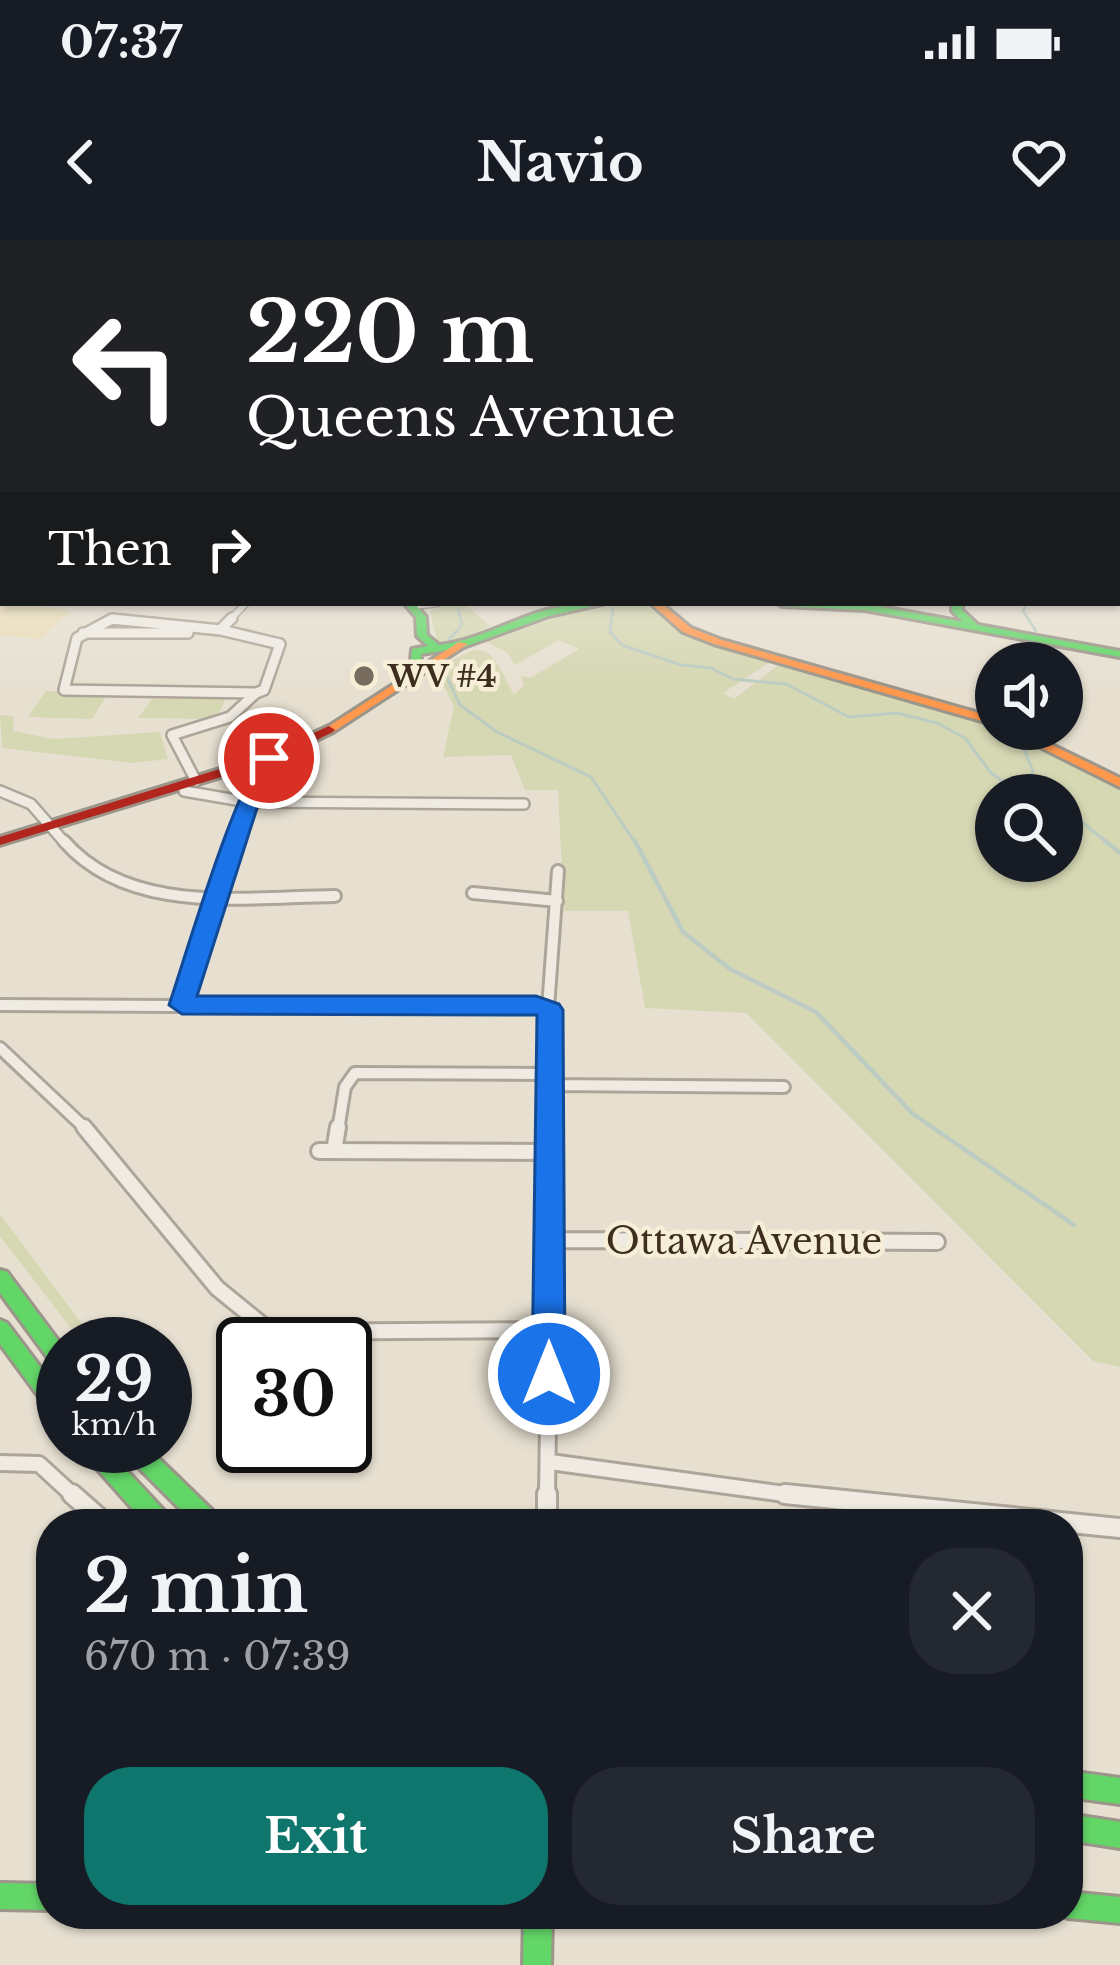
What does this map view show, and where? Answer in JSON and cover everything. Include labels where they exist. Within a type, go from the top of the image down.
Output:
[{"type":"main road","points":[[0,841],[269,758],[334,728],[437,652],[543,612],[582,606]]},
{"type":"main road","points":[[659,606],[687,630],[718,642],[975,715]]},
{"type":"main road","points":[[844,606],[1120,654]]},
{"type":"main road","points":[[865,607],[873,606]]},
{"type":"main road","points":[[957,606],[975,627]]},
{"type":"main road","points":[[414,611],[437,652]]},
{"type":"main road","points":[[1052,750],[1120,784]]},
{"type":"main road","points":[[0,1278],[36,1327]]},
{"type":"main road","points":[[0,1329],[36,1377]]},
{"type":"main road","points":[[115,1473],[147,1509]]},
{"type":"main road","points":[[158,1473],[195,1509]]},
{"type":"main road","points":[[1083,1786],[1120,1791]]},
{"type":"main road","points":[[1083,1829],[1120,1835]]},
{"type":"main road","points":[[0,1896],[36,1897]]},
{"type":"main road","points":[[1083,1907],[1120,1910]]},
{"type":"main road","points":[[537,1965],[538,1929]]},
{"type":"street","points":[[221,629],[243,606]]},
{"type":"street","points":[[118,619],[221,629],[280,641],[264,689],[256,693],[64,690],[66,655],[81,633],[118,619]]},
{"type":"street","points":[[256,693],[250,704],[229,718],[172,735],[190,786],[248,802],[524,804]]},
{"type":"street","points":[[182,1005],[248,802],[269,758]]},
{"type":"street","points":[[0,791],[33,801],[84,862],[111,879],[146,890],[220,896],[335,896]]},
{"type":"street","points":[[548,1509],[553,1019],[548,1009],[558,872]]},
{"type":"street","points":[[473,893],[557,902]]},
{"type":"street","points":[[0,1006],[548,1009]]},
{"type":"street","points":[[0,1048],[46,1086],[207,1274],[254,1323],[271,1332],[548,1330]]},
{"type":"street","points":[[550,1153],[327,1151],[345,1087],[355,1073],[784,1087]]},
{"type":"street","name":"Ottawa Avenue","points":[[551,1240],[937,1242]]},
{"type":"street","points":[[550,1462],[929,1509]]},
{"type":"street","points":[[0,1463],[39,1464],[89,1509]]},
{"type":"street","points":[[1083,1524],[1120,1528]]},
{"type":"green space","points":[[467,606],[490,626],[448,646],[438,645],[430,611]]},
{"type":"green space","points":[[646,606],[705,638],[773,660],[723,693],[734,699],[782,662],[975,719],[975,750],[1046,750],[1120,790],[1120,1367],[1093,1361],[746,1013],[645,1008],[628,911],[564,911],[558,790],[525,790],[511,755],[443,757],[454,706],[436,670],[466,653],[484,651],[498,664],[514,695],[524,685],[521,676],[530,678],[579,649],[559,640],[515,665],[508,653],[486,642],[580,609]]},
{"type":"green space","points":[[46,691],[108,693],[92,719],[28,717]]},
{"type":"green space","points":[[152,699],[225,699],[217,719],[138,718]]},
{"type":"green space","points":[[0,715],[14,716],[13,731],[54,739],[160,732],[168,759],[133,763],[2,748]]},
{"type":"green space","points":[[0,1214],[77,1317],[62,1317],[0,1236]]},
{"type":"sand","points":[[28,606],[70,612],[40,639],[0,635],[0,610]]},
{"type":"waterway","points":[[1026,606],[1023,611],[1036,631]]},
{"type":"waterway","points":[[613,608],[610,632],[622,645],[681,665],[711,668],[733,679],[786,684],[849,717],[897,713],[937,723],[965,738],[992,774]]},
{"type":"waterway","points":[[446,643],[462,625],[458,609]]},
{"type":"waterway","points":[[443,669],[460,705],[497,732],[591,777],[636,844]]},
{"type":"waterway","points":[[1024,750],[1032,774]]},
{"type":"waterway","points":[[1083,823],[1109,844]]},
{"type":"waterway","points":[[635,841],[683,932],[730,969],[816,1012],[913,1114],[1074,1225]]},
{"type":"waterway","points":[[1105,841],[1120,853]]},
{"type":"traffic: fast","points":[[412,606],[421,617],[422,636],[434,646]]},
{"type":"traffic: fast","points":[[404,676],[416,662],[416,651],[457,646],[547,613],[585,606]]},
{"type":"traffic: fast","points":[[844,606],[975,627]]},
{"type":"traffic: fast","points":[[957,606],[975,627],[1120,654]]},
{"type":"traffic: fast","points":[[0,1278],[36,1327]]},
{"type":"traffic: fast","points":[[0,1329],[36,1377]]},
{"type":"traffic: fast","points":[[115,1473],[147,1509]]},
{"type":"traffic: fast","points":[[158,1473],[195,1509]]},
{"type":"traffic: fast","points":[[1083,1786],[1120,1791]]},
{"type":"traffic: fast","points":[[1083,1829],[1120,1835]]},
{"type":"traffic: fast","points":[[0,1896],[36,1897]]},
{"type":"traffic: fast","points":[[1083,1906],[1120,1910]]},
{"type":"traffic: fast","points":[[537,1965],[538,1929]]},
{"type":"traffic: slow","points":[[659,606],[687,630],[718,642],[975,716]]},
{"type":"traffic: slow","points":[[329,730],[463,644]]},
{"type":"traffic: slow","points":[[1053,750],[1120,783]]},
{"type":"traffic: jam","points":[[0,841],[269,758],[329,730]]},
{"type":"place","name":"WV #4","points":[[364,676]]},
{"type":"route","points":[[269,758],[248,802],[182,1005],[536,1005],[550,1010],[549,1374]]}]
